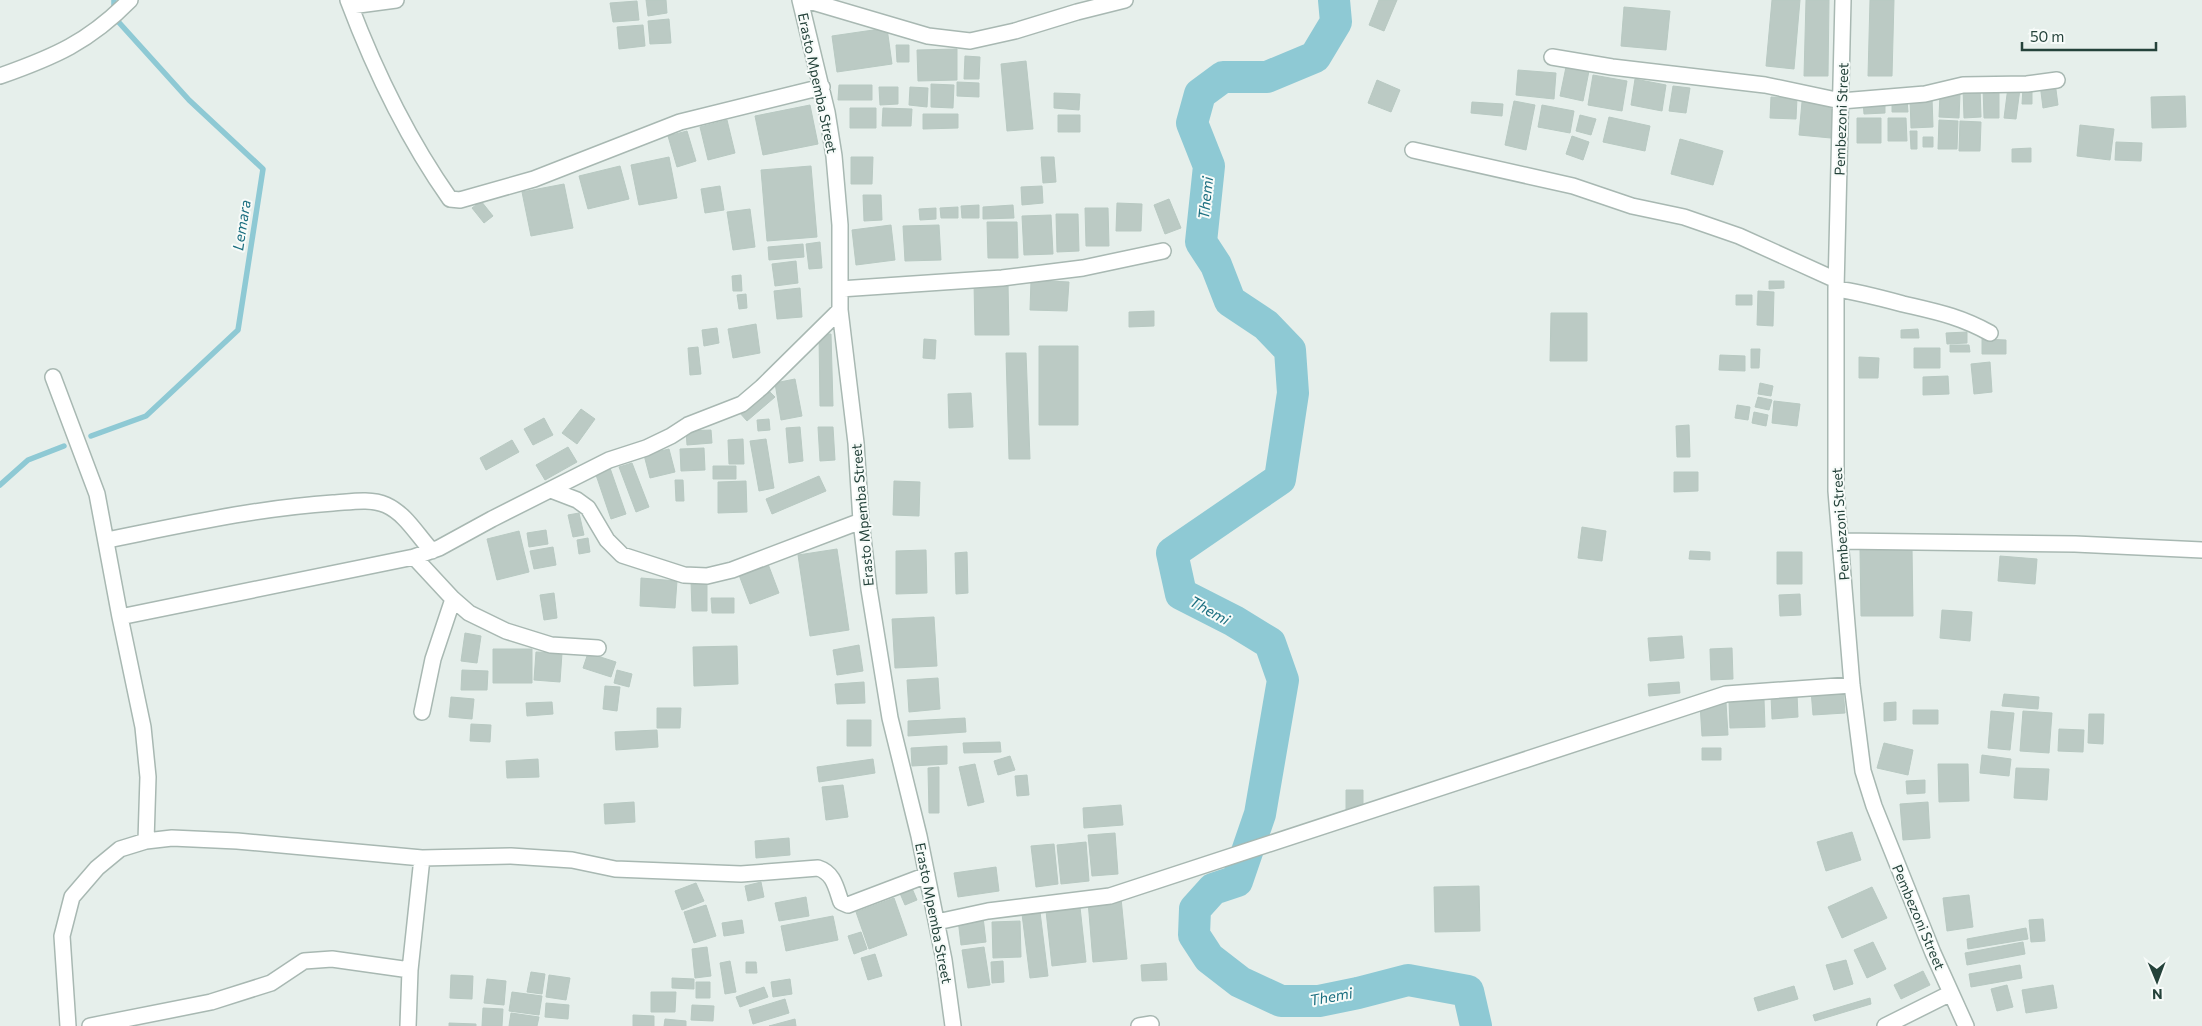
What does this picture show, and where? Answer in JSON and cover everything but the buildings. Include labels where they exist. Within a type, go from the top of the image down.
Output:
[{"type":"street","points":[[0,76],[53,57],[77,44],[114,17],[130,0]]},
{"type":"street","points":[[396,0],[349,3],[366,46],[393,104],[450,199],[465,199],[534,179],[680,122],[822,87]]},
{"type":"street","name":"Erasto Mpemba Street","points":[[800,0],[822,87],[834,156],[840,225],[840,310],[856,443],[861,521],[869,590],[890,718],[937,922],[953,1026]]},
{"type":"street","points":[[806,0],[928,36],[970,41],[1015,31],[1124,0]]},
{"type":"street","name":"Pembezoni Street","points":[[1843,0],[1836,285],[1836,491],[1852,685],[1863,771],[1874,806],[1933,953],[1966,1026]]},
{"type":"street","points":[[1552,57],[1612,67],[1765,85],[1841,101],[1925,94],[1962,85],[2027,84],[2056,80]]},
{"type":"street","points":[[1413,150],[1573,186],[1632,206],[1684,217],[1739,236],[1836,285],[1947,314],[1968,321],[1990,333]]},
{"type":"street","points":[[840,288],[1002,278],[1083,268],[1163,251]]},
{"type":"street","points":[[120,617],[414,557],[432,551],[609,460],[646,448],[672,436],[688,425],[742,404],[762,387],[840,310]]},
{"type":"street","points":[[53,377],[97,494],[107,540],[120,617],[143,727],[148,778],[146,841]]},
{"type":"street","points":[[551,490],[577,500],[588,508],[607,540],[622,555],[684,575],[707,576],[732,570],[861,521]]},
{"type":"street","points":[[107,540],[198,522],[304,505],[365,500],[384,504],[399,512],[432,551]]},
{"type":"street","points":[[1840,541],[2075,544],[2202,550]]},
{"type":"street","points":[[414,557],[453,599],[469,613],[506,631],[551,645],[598,648]]},
{"type":"street","points":[[422,712],[433,659],[453,599]]},
{"type":"street","points":[[937,922],[988,911],[1110,896],[1726,694],[1852,685]]},
{"type":"street","points":[[68,1026],[62,936],[72,898],[96,868],[120,849],[146,841],[172,838],[237,841],[422,858],[510,856],[572,860],[615,869],[741,874],[818,868],[827,871],[832,877],[841,902],[848,906],[927,875]]},
{"type":"street","points":[[408,1026],[410,970],[422,858]]},
{"type":"street","points":[[90,1026],[211,1002],[271,983],[304,961],[332,959],[410,970]]},
{"type":"street","points":[[1886,1026],[1951,993]]},
{"type":"waterway","name":"Lemara","points":[[91,436],[146,416],[238,330],[263,169],[189,100],[114,17],[114,0]]},
{"type":"waterway","name":"Themi","points":[[1334,0],[1336,22],[1315,57],[1267,77],[1223,77],[1200,94],[1192,123],[1209,166],[1201,242],[1216,265],[1230,301],[1266,325],[1290,350],[1293,393],[1280,479],[1172,553],[1181,594],[1234,621],[1270,643],[1283,680],[1260,814],[1237,881],[1213,889],[1195,909],[1194,935],[1209,958],[1240,982],[1281,1001],[1319,1001],[1408,980],[1468,991],[1476,1026]]},
{"type":"waterway","name":"Lemara","points":[[0,485],[28,460],[64,446]]}]
